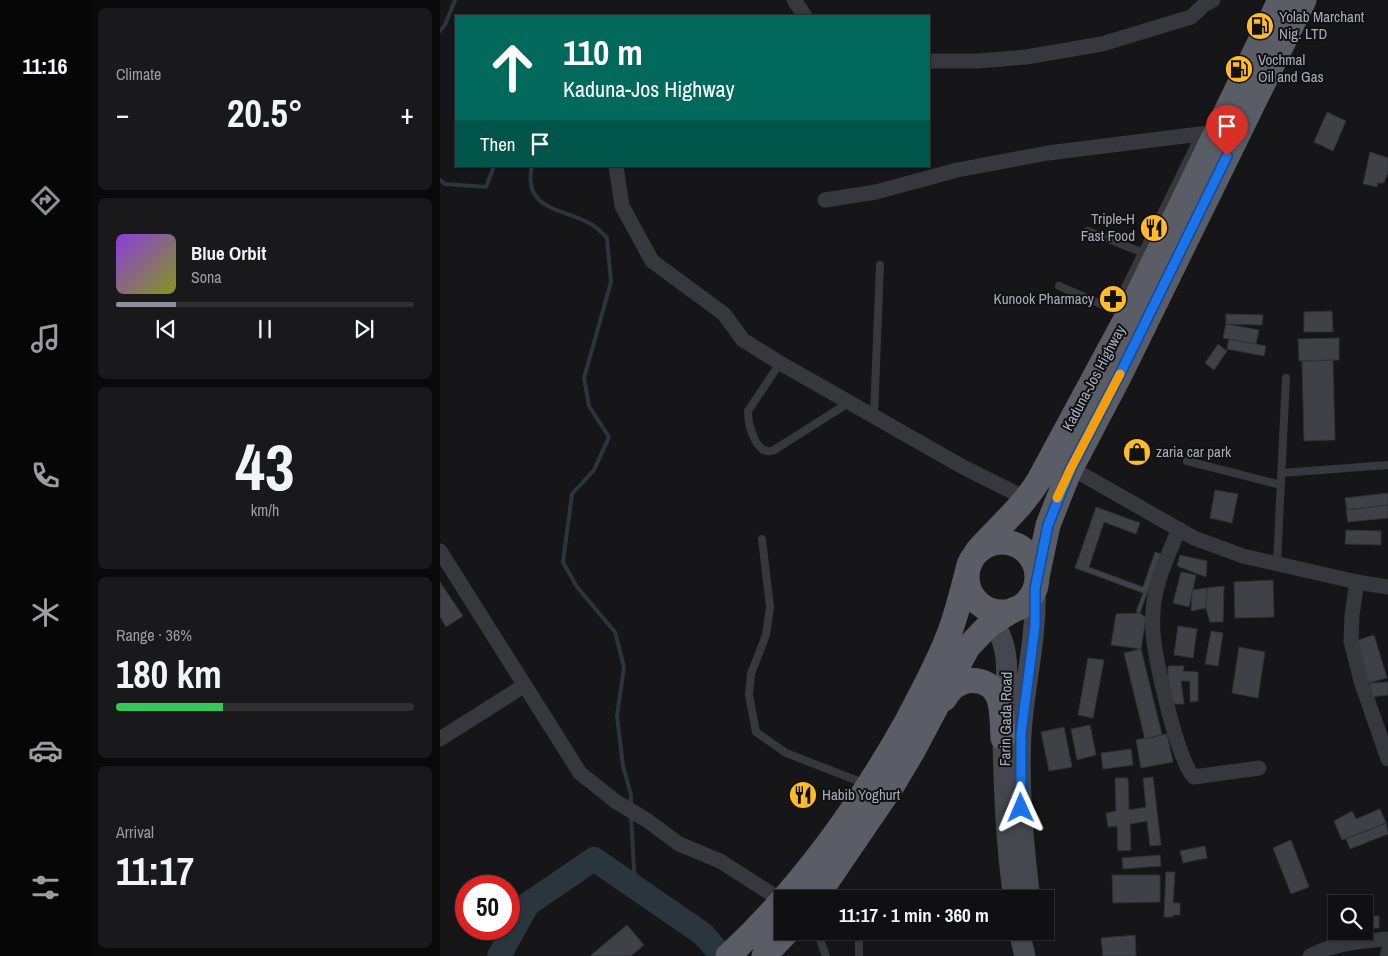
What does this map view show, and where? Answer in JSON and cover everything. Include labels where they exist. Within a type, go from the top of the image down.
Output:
[{"type":"highway","name":"Kaduna-Jos Highway","points":[[972,562],[1027,499],[1048,464],[1208,133],[1280,0]]},
{"type":"highway","name":"Kaduna-Jos Highway","points":[[1036,583],[1048,525],[1071,468],[1119,376],[1304,0]]},
{"type":"highway","points":[[790,890],[817,858],[890,751],[936,664],[950,632],[972,562],[985,546],[997,542],[1009,542],[1018,545],[1032,559],[1036,583],[1028,600],[997,612],[968,648],[892,786],[821,890]]},
{"type":"highway","points":[[972,562],[968,586],[973,598],[997,612]]},
{"type":"highway","points":[[935,711],[953,687],[970,680],[985,682],[996,692],[999,699],[1003,738]]},
{"type":"highway","points":[[728,956],[774,908]]},
{"type":"main road","name":"Farin Gada Road","points":[[1029,890],[1021,824],[1020,763],[1024,707],[1035,626],[1036,583]]},
{"type":"main road","name":"Farin Gada Road","points":[[997,612],[1007,666],[1008,683],[1003,738],[1009,857],[1013,890]]},
{"type":"main road","points":[[1021,940],[1025,956]]},
{"type":"main road","points":[[1034,940],[1035,956]]},
{"type":"street","points":[[794,0],[804,15]]},
{"type":"street","points":[[930,61],[977,61],[1026,57],[1102,44],[1191,17],[1213,0]]},
{"type":"street","points":[[825,200],[876,192],[958,170],[1048,153],[1208,133]]},
{"type":"street","points":[[616,167],[622,206],[652,261],[724,314],[743,340],[963,467],[1027,499]]},
{"type":"street","points":[[1071,468],[1194,538],[1243,556],[1357,582],[1388,587]]},
{"type":"street","points":[[1178,529],[1159,576],[1154,601],[1152,631],[1179,752],[1188,771],[1194,777],[1260,768]]},
{"type":"street","points":[[440,551],[580,773],[615,801],[648,821],[679,844],[720,862],[774,896]]},
{"type":"street","points":[[1357,582],[1352,615],[1351,641],[1361,681],[1388,758]]},
{"type":"street","points":[[440,739],[525,685]]},
{"type":"street","points":[[1310,956],[1316,952],[1353,942],[1388,939]]},
{"type":"street","points":[[1387,956],[1388,952]]},
{"type":"lane","points":[[1059,286],[1121,312],[1141,252],[1208,133]]},
{"type":"lane","points":[[1088,231],[1141,252]]},
{"type":"lane","points":[[874,416],[880,265]]},
{"type":"lane","points":[[780,363],[748,411],[756,441],[764,451],[774,450],[850,402]]},
{"type":"lane","points":[[1277,563],[1286,378]]},
{"type":"lane","points":[[1187,461],[1281,485]]},
{"type":"lane","points":[[1281,473],[1388,465]]},
{"type":"lane","points":[[762,539],[770,607],[766,635],[751,674],[749,695],[756,732],[786,753],[868,784]]},
{"type":"lane","points":[[820,940],[826,956]]},
{"type":"lane","points":[[859,940],[859,956]]},
{"type":"building","points":[[1327,112],[1346,121],[1333,151],[1314,142]]},
{"type":"building","points":[[1370,152],[1388,158],[1388,172],[1384,183],[1377,183],[1378,187],[1363,184]]},
{"type":"building","points":[[1332,311],[1333,332],[1304,332],[1304,312]]},
{"type":"building","points":[[1226,314],[1263,315],[1262,325],[1226,324]]},
{"type":"building","points":[[1226,324],[1259,330],[1256,344],[1223,338]]},
{"type":"building","points":[[1339,338],[1339,360],[1299,361],[1298,339]]},
{"type":"building","points":[[1229,339],[1266,346],[1264,356],[1227,349]]},
{"type":"building","points":[[1218,344],[1227,351],[1214,370],[1205,363]]},
{"type":"building","points":[[1333,360],[1335,440],[1304,441],[1302,361]]},
{"type":"building","points":[[1215,490],[1238,494],[1232,523],[1210,518]]},
{"type":"building","points":[[1388,493],[1388,505],[1347,510],[1345,498]]},
{"type":"building","points":[[1388,505],[1388,518],[1348,522],[1346,510]]},
{"type":"building","points":[[1096,507],[1140,523],[1136,534],[1104,522],[1089,567],[1143,587],[1155,552],[1161,554],[1140,613],[1136,612],[1143,593],[1075,568]]},
{"type":"building","points":[[1346,530],[1381,531],[1381,545],[1345,544]]},
{"type":"building","points":[[1180,555],[1207,561],[1206,577],[1177,566]]},
{"type":"building","points":[[1181,572],[1196,575],[1189,607],[1173,603]]},
{"type":"building","points":[[1273,580],[1274,617],[1235,618],[1234,582]]},
{"type":"building","points":[[440,582],[463,616],[446,627],[440,617]]},
{"type":"building","points":[[1224,586],[1223,622],[1210,622],[1206,608],[1207,588]]},
{"type":"building","points":[[1207,588],[1206,608],[1191,611],[1192,590]]},
{"type":"building","points":[[1140,613],[1146,618],[1141,649],[1111,645],[1116,614]]},
{"type":"building","points":[[1178,626],[1197,629],[1193,658],[1174,655]]},
{"type":"building","points":[[1211,631],[1223,633],[1218,666],[1205,664]]},
{"type":"building","points":[[1374,635],[1387,678],[1368,683],[1355,641]]},
{"type":"building","points":[[1239,647],[1265,652],[1258,698],[1232,693]]},
{"type":"building","points":[[1141,649],[1162,735],[1145,739],[1124,653]]},
{"type":"building","points":[[1088,658],[1104,660],[1093,718],[1078,715]]},
{"type":"building","points":[[1168,666],[1184,666],[1183,671],[1198,672],[1198,701],[1190,702],[1190,681],[1181,681],[1184,704],[1168,704]]},
{"type":"building","points":[[1388,682],[1388,695],[1371,697],[1370,683]]},
{"type":"building","points":[[1090,725],[1096,755],[1077,760],[1071,729]]},
{"type":"building","points":[[1064,727],[1072,767],[1049,771],[1041,732]]},
{"type":"building","points":[[1167,734],[1173,762],[1141,768],[1136,740]]},
{"type":"building","points":[[1131,749],[1133,765],[1103,769],[1101,753]]},
{"type":"building","points":[[1153,777],[1161,845],[1150,846],[1147,821],[1130,824],[1131,850],[1118,851],[1117,826],[1108,827],[1106,813],[1116,811],[1115,778],[1128,778],[1129,810],[1146,807],[1143,778]]},
{"type":"building","points":[[1380,809],[1386,823],[1342,840],[1334,821],[1352,811],[1356,819]]},
{"type":"building","points":[[1386,823],[1388,834],[1350,849],[1346,839]]},
{"type":"building","points":[[1291,840],[1309,887],[1291,894],[1273,848]]},
{"type":"building","points":[[1205,846],[1207,858],[1183,863],[1180,851]]},
{"type":"building","points":[[1160,855],[1161,866],[1123,869],[1122,858]]},
{"type":"building","points":[[1166,872],[1175,872],[1173,903],[1180,903],[1180,915],[1173,915],[1173,917],[1164,917]]},
{"type":"building","points":[[1112,875],[1160,875],[1160,902],[1113,903]]},
{"type":"building","points":[[1373,916],[1379,916],[1379,928],[1373,928]]},
{"type":"building","points":[[627,925],[644,945],[631,956],[590,956]]},
{"type":"building","points":[[1135,935],[1136,956],[1103,956],[1101,938]]},
{"type":"waterway","points":[[440,31],[445,25],[455,0]]},
{"type":"waterway","points":[[440,180],[445,184],[486,187],[494,167]]},
{"type":"waterway","points":[[532,167],[530,180],[533,191],[539,199],[556,210],[592,224],[607,238],[611,282],[584,378],[589,406],[609,437],[594,470],[572,494],[563,562],[577,587],[615,632],[624,667],[617,716],[623,766],[631,795],[631,806]]},
{"type":"waterway","points":[[631,815],[635,887]]},
{"type":"waterway","points":[[499,956],[528,904],[594,859],[703,934],[722,956]]},
{"type":"slow traffic","points":[[1057,498],[1120,374]]},
{"type":"place","name":"Yolab Marchant Nig. LTD","points":[[1260,26]]},
{"type":"place","name":"Vochmal Oil and Gas","points":[[1239,69]]},
{"type":"place","name":"Triple-H Fast Food","points":[[1154,228]]},
{"type":"place","name":"Kunook Pharmacy","points":[[1113,299]]},
{"type":"place","name":"zaria car park","points":[[1137,452]]},
{"type":"place","name":"Habib Yoghurt","points":[[803,795]]},
{"type":"route","points":[[1021,808],[1021,734],[1035,626],[1035,589],[1048,525],[1071,468],[1119,376],[1227,156]]}]
